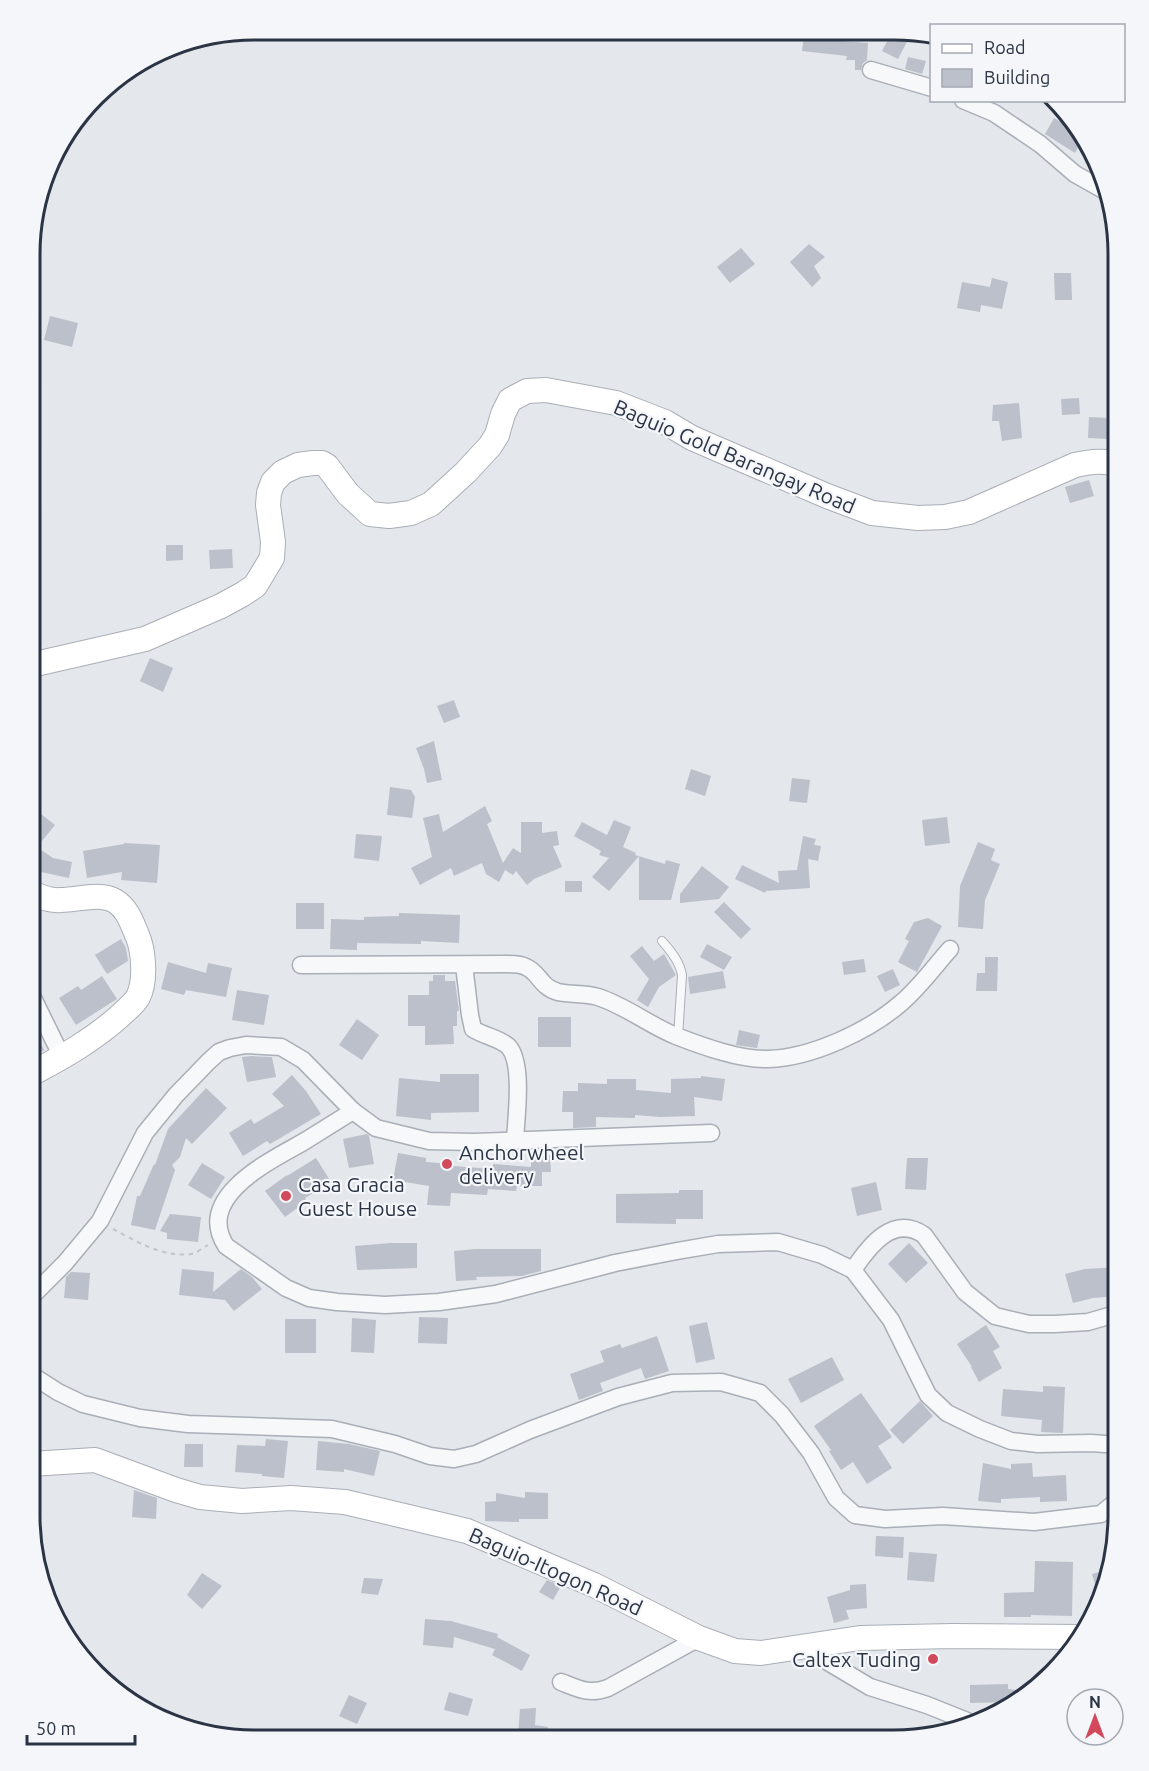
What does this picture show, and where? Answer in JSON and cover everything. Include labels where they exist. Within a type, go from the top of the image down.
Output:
[{"type":"street","points":[[871,70],[930,87]]},
{"type":"street","points":[[968,102],[994,113],[1040,144],[1075,174],[1097,187]]},
{"type":"street","name":"Baguio Gold Barangay Road","points":[[40,663],[145,639],[221,606],[255,586],[272,558],[269,493],[273,482],[283,472],[298,465],[322,463],[327,466],[348,494],[370,514],[389,516],[411,513],[431,504],[490,446],[497,435],[510,400],[527,391],[546,390],[616,403],[664,422],[722,451],[872,513],[918,518],[945,517],[969,512],[1076,465],[1088,462],[1108,462]]},
{"type":"street","points":[[40,895],[60,901],[105,897],[116,901],[126,911],[141,944],[143,968],[138,997],[116,1020],[93,1038],[40,1069]]},
{"type":"street","points":[[301,965],[508,964],[526,966],[547,987],[558,992],[591,995],[605,999],[678,1037],[752,1059],[783,1058],[807,1052],[846,1038],[878,1021],[902,1002],[950,949]]},
{"type":"street","points":[[464,965],[473,1029],[509,1047],[516,1061],[515,1140]]},
{"type":"street","points":[[40,1012],[63,1057]]},
{"type":"street","points":[[40,1288],[65,1263],[100,1221],[145,1133],[188,1081],[219,1052],[230,1048],[246,1045],[281,1047],[303,1060],[353,1111],[376,1128],[429,1141],[474,1142],[711,1133]]},
{"type":"street","points":[[353,1111],[259,1167],[237,1185],[223,1204],[218,1226],[226,1246],[286,1288],[309,1298],[338,1302],[385,1305],[439,1302],[496,1294],[615,1263],[718,1244],[778,1242],[822,1255],[853,1270],[891,1320],[928,1395],[947,1413],[1011,1441],[1038,1444],[1108,1444]]},
{"type":"street","points":[[853,1270],[866,1250],[884,1235],[897,1228],[908,1227],[924,1235],[965,1292],[995,1316],[1029,1324],[1088,1322],[1108,1316]]},
{"type":"street","points":[[40,1380],[83,1404],[140,1418],[188,1424],[332,1429],[395,1444],[430,1456],[454,1459],[476,1454],[530,1430],[618,1397],[672,1383],[720,1382],[760,1393],[782,1415],[811,1453],[836,1498],[855,1515],[885,1519],[943,1516],[1034,1522],[1101,1514],[1108,1508]]},
{"type":"street","name":"Baguio-Itogon Road","points":[[40,1463],[95,1460],[200,1497],[242,1501],[291,1498],[345,1502],[467,1531],[594,1585],[699,1638],[735,1651],[761,1653],[860,1638],[1072,1637]]},
{"type":"street","points":[[561,1682],[585,1692],[597,1692],[699,1638]]},
{"type":"street","points":[[806,1647],[870,1687],[963,1719]]},
{"type":"lane","points":[[662,941],[681,967],[678,1037]]},
{"type":"path","points":[[100,1221],[137,1242],[165,1252],[192,1254],[221,1237]]},
{"type":"building","points":[[803,40],[868,43],[867,60],[863,63],[861,70],[855,70],[855,60],[846,60],[847,56],[802,51]]},
{"type":"building","points":[[888,40],[907,41],[898,59],[882,51]]},
{"type":"building","points":[[908,57],[926,61],[922,74],[905,69]]},
{"type":"building","points":[[1054,118],[1064,123],[1079,146],[1075,153],[1045,134]]},
{"type":"building","points":[[809,244],[825,257],[814,266],[821,278],[812,287],[790,262]]},
{"type":"building","points":[[741,248],[755,264],[730,283],[717,267]]},
{"type":"building","points":[[1054,273],[1071,273],[1072,300],[1055,300]]},
{"type":"building","points":[[992,278],[1008,282],[1002,309],[981,305],[980,312],[957,308],[962,282],[990,287]]},
{"type":"building","points":[[50,316],[78,323],[72,347],[44,340]]},
{"type":"building","points":[[1079,398],[1080,414],[1062,415],[1061,399]]},
{"type":"building","points":[[1019,403],[1022,438],[1002,441],[999,421],[992,421],[993,405]]},
{"type":"building","points":[[1089,417],[1108,418],[1108,439],[1088,438]]},
{"type":"building","points":[[1089,480],[1094,496],[1070,503],[1065,487]]},
{"type":"building","points":[[166,545],[183,545],[183,560],[166,561]]},
{"type":"building","points":[[232,549],[233,568],[210,569],[209,550]]},
{"type":"building","points":[[150,658],[173,668],[163,692],[140,681]]},
{"type":"building","points":[[454,700],[460,717],[444,723],[437,706]]},
{"type":"building","points":[[434,741],[442,780],[427,783],[416,748]]},
{"type":"building","points":[[691,769],[711,776],[705,796],[685,789]]},
{"type":"building","points":[[792,778],[810,780],[807,803],[789,801]]},
{"type":"building","points":[[390,787],[411,790],[415,797],[412,818],[387,815]]},
{"type":"building","points":[[485,806],[492,821],[487,824],[503,863],[513,848],[521,853],[521,822],[542,822],[542,833],[557,831],[559,845],[553,846],[562,867],[534,879],[527,885],[516,871],[513,875],[505,870],[499,882],[486,874],[482,863],[454,876],[451,868],[420,885],[411,868],[432,857],[423,818],[439,814],[443,832]]},
{"type":"building","points":[[40,813],[55,825],[40,843]]},
{"type":"building","points":[[947,817],[950,843],[925,846],[922,820]]},
{"type":"building","points":[[614,820],[631,827],[623,847],[639,856],[609,891],[592,877],[609,858],[599,855],[601,851],[574,836],[582,822],[607,835]]},
{"type":"building","points":[[356,834],[382,836],[379,861],[354,858]]},
{"type":"building","points":[[803,836],[816,839],[814,845],[821,846],[818,861],[808,859],[810,888],[766,891],[765,893],[735,879],[742,865],[779,883],[778,871],[797,870]]},
{"type":"building","points":[[978,842],[995,849],[991,860],[1000,864],[985,900],[983,929],[958,927],[960,886]]},
{"type":"building","points":[[124,843],[160,845],[157,883],[121,880],[122,872],[87,878],[83,851]]},
{"type":"building","points":[[40,849],[53,858],[72,862],[69,878],[41,872]]},
{"type":"building","points":[[639,856],[665,864],[666,860],[680,864],[671,900],[639,900]]},
{"type":"building","points":[[702,866],[729,887],[719,899],[680,903],[680,894]]},
{"type":"building","points":[[565,881],[582,881],[582,892],[565,892]]},
{"type":"building","points":[[724,902],[751,929],[741,939],[714,912]]},
{"type":"building","points":[[296,903],[324,903],[324,929],[296,929]]},
{"type":"building","points":[[399,913],[460,915],[459,943],[421,941],[421,944],[357,943],[357,950],[330,949],[331,919],[364,920],[364,917],[399,916]]},
{"type":"building","points":[[928,918],[942,926],[917,972],[898,962],[909,941],[905,939],[914,922]]},
{"type":"building","points":[[121,939],[126,948],[128,961],[107,974],[95,955]]},
{"type":"building","points":[[707,944],[732,957],[724,970],[700,957]]},
{"type":"building","points":[[642,946],[654,961],[664,954],[676,975],[659,987],[648,1007],[637,1000],[649,979],[630,956]]},
{"type":"building","points":[[985,957],[998,957],[997,991],[976,991],[977,973],[985,973]]},
{"type":"building","points":[[864,959],[866,972],[844,975],[842,962]]},
{"type":"building","points":[[168,962],[206,973],[208,963],[232,968],[226,997],[186,990],[184,995],[161,989]]},
{"type":"building","points":[[893,969],[900,985],[885,992],[877,976]]},
{"type":"building","points":[[723,971],[726,988],[690,994],[688,977]]},
{"type":"building","points":[[433,975],[445,975],[445,981],[455,981],[459,1011],[457,1011],[457,1026],[453,1026],[454,1044],[425,1045],[425,1026],[408,1026],[408,995],[429,995],[429,981],[433,981]]},
{"type":"building","points":[[102,976],[117,999],[76,1025],[59,998],[78,986],[81,990]]},
{"type":"building","points":[[237,990],[269,995],[264,1025],[232,1020]]},
{"type":"building","points":[[538,1017],[571,1017],[571,1047],[538,1047]]},
{"type":"building","points":[[357,1019],[379,1035],[362,1060],[339,1045]]},
{"type":"building","points":[[739,1030],[760,1035],[757,1048],[736,1045]]},
{"type":"building","points":[[242,1057],[272,1057],[276,1077],[247,1082]]},
{"type":"building","points":[[440,1074],[479,1074],[479,1112],[431,1113],[431,1120],[396,1116],[399,1078],[440,1082]]},
{"type":"building","points":[[292,1075],[321,1114],[270,1144],[267,1141],[243,1156],[229,1133],[251,1119],[254,1124],[284,1106],[272,1094]]},
{"type":"building","points":[[701,1076],[725,1079],[722,1101],[694,1097],[695,1116],[596,1117],[596,1127],[573,1128],[573,1112],[562,1112],[563,1091],[578,1091],[578,1083],[607,1084],[607,1079],[636,1079],[636,1090],[671,1093],[671,1079],[701,1078]]},
{"type":"building","points":[[206,1088],[227,1108],[192,1144],[186,1138],[180,1157],[172,1165],[175,1170],[155,1230],[131,1225],[137,1196],[140,1196],[155,1165],[168,1129]]},
{"type":"building","points":[[367,1134],[374,1164],[349,1168],[343,1139]]},
{"type":"building","points":[[398,1153],[426,1158],[426,1162],[493,1169],[493,1164],[531,1167],[531,1155],[550,1155],[551,1172],[542,1172],[542,1186],[517,1186],[516,1191],[488,1189],[487,1195],[451,1193],[450,1206],[427,1205],[429,1186],[393,1180]]},
{"type":"building","points":[[316,1158],[331,1182],[305,1198],[307,1201],[285,1217],[265,1191]]},
{"type":"building","points":[[907,1158],[928,1158],[926,1190],[905,1189]]},
{"type":"building","points":[[202,1163],[225,1177],[211,1199],[188,1185]]},
{"type":"building","points":[[876,1182],[882,1210],[857,1216],[851,1188]]},
{"type":"building","points":[[679,1190],[703,1190],[703,1219],[676,1219],[676,1224],[616,1223],[616,1194],[679,1193]]},
{"type":"building","points":[[170,1214],[201,1217],[198,1242],[167,1239],[167,1233],[160,1231]]},
{"type":"building","points":[[417,1243],[417,1268],[357,1270],[355,1246]]},
{"type":"building","points":[[909,1243],[928,1263],[906,1283],[888,1264]]},
{"type":"building","points":[[541,1249],[541,1271],[522,1276],[476,1277],[477,1280],[456,1281],[454,1251]]},
{"type":"building","points":[[1108,1268],[1108,1297],[1073,1303],[1065,1274],[1085,1269]]},
{"type":"building","points":[[182,1269],[214,1272],[213,1292],[241,1269],[262,1289],[234,1311],[225,1300],[179,1295]]},
{"type":"building","points":[[71,1272],[90,1273],[88,1300],[64,1298],[66,1277]]},
{"type":"building","points":[[419,1317],[448,1318],[447,1344],[418,1343]]},
{"type":"building","points":[[352,1318],[376,1320],[374,1353],[351,1352]]},
{"type":"building","points":[[285,1319],[316,1319],[316,1353],[285,1353]]},
{"type":"building","points":[[707,1322],[715,1359],[696,1363],[689,1326]]},
{"type":"building","points":[[986,1325],[1000,1347],[993,1351],[1002,1368],[979,1382],[957,1344]]},
{"type":"building","points":[[657,1336],[669,1371],[645,1379],[641,1368],[600,1383],[603,1391],[579,1400],[570,1374],[604,1362],[600,1351],[620,1344],[622,1348]]},
{"type":"building","points":[[832,1357],[844,1380],[801,1403],[788,1379]]},
{"type":"building","points":[[1043,1386],[1065,1387],[1063,1433],[1041,1432],[1042,1420],[1001,1416],[1003,1389],[1043,1392]]},
{"type":"building","points":[[861,1393],[892,1437],[878,1446],[892,1468],[867,1484],[853,1462],[841,1470],[829,1451],[831,1450],[814,1426]]},
{"type":"building","points":[[920,1401],[933,1416],[903,1444],[890,1430]]},
{"type":"building","points":[[266,1439],[288,1441],[284,1478],[235,1472],[237,1445],[265,1446]]},
{"type":"building","points":[[318,1441],[349,1444],[380,1451],[374,1476],[344,1469],[344,1472],[316,1470]]},
{"type":"building","points":[[185,1444],[203,1444],[203,1467],[184,1467]]},
{"type":"building","points":[[983,1463],[1011,1469],[1011,1464],[1032,1463],[1033,1477],[1066,1475],[1067,1501],[1040,1502],[1040,1497],[1001,1499],[1001,1503],[978,1501]]},
{"type":"building","points":[[134,1490],[157,1498],[156,1519],[132,1517]]},
{"type":"building","points":[[525,1492],[548,1493],[548,1519],[519,1519],[519,1522],[485,1521],[485,1502],[496,1501],[496,1493],[525,1498]]},
{"type":"building","points":[[876,1536],[904,1537],[903,1558],[875,1556]]},
{"type":"building","points":[[909,1552],[937,1554],[934,1582],[907,1580]]},
{"type":"building","points":[[1035,1561],[1073,1562],[1072,1616],[1004,1617],[1004,1593],[1034,1592]]},
{"type":"building","points":[[1101,1571],[1096,1588],[1092,1574]]},
{"type":"building","points":[[202,1573],[222,1586],[202,1609],[187,1595]]},
{"type":"building","points":[[364,1578],[383,1579],[378,1595],[361,1593]]},
{"type":"building","points":[[547,1580],[561,1586],[553,1600],[539,1592]]},
{"type":"building","points":[[866,1584],[867,1608],[846,1610],[849,1619],[834,1623],[827,1597],[850,1590],[850,1585]]},
{"type":"building","points":[[425,1619],[451,1621],[498,1634],[497,1637],[530,1655],[522,1671],[492,1655],[495,1649],[454,1637],[453,1648],[423,1645]]},
{"type":"building","points":[[1008,1684],[1008,1689],[1020,1690],[1001,1702],[970,1703],[970,1685]]},
{"type":"building","points":[[449,1692],[473,1699],[468,1716],[444,1710]]},
{"type":"building","points":[[349,1695],[367,1703],[357,1724],[339,1716]]},
{"type":"building","points":[[536,1708],[535,1725],[548,1727],[548,1730],[518,1730],[520,1709]]},
{"type":"place","name":"Anchorwheel delivery","points":[[447,1164]]},
{"type":"place","name":"Casa Gracia Guest House","points":[[286,1196]]},
{"type":"place","name":"Caltex Tuding","points":[[933,1659]]}]
